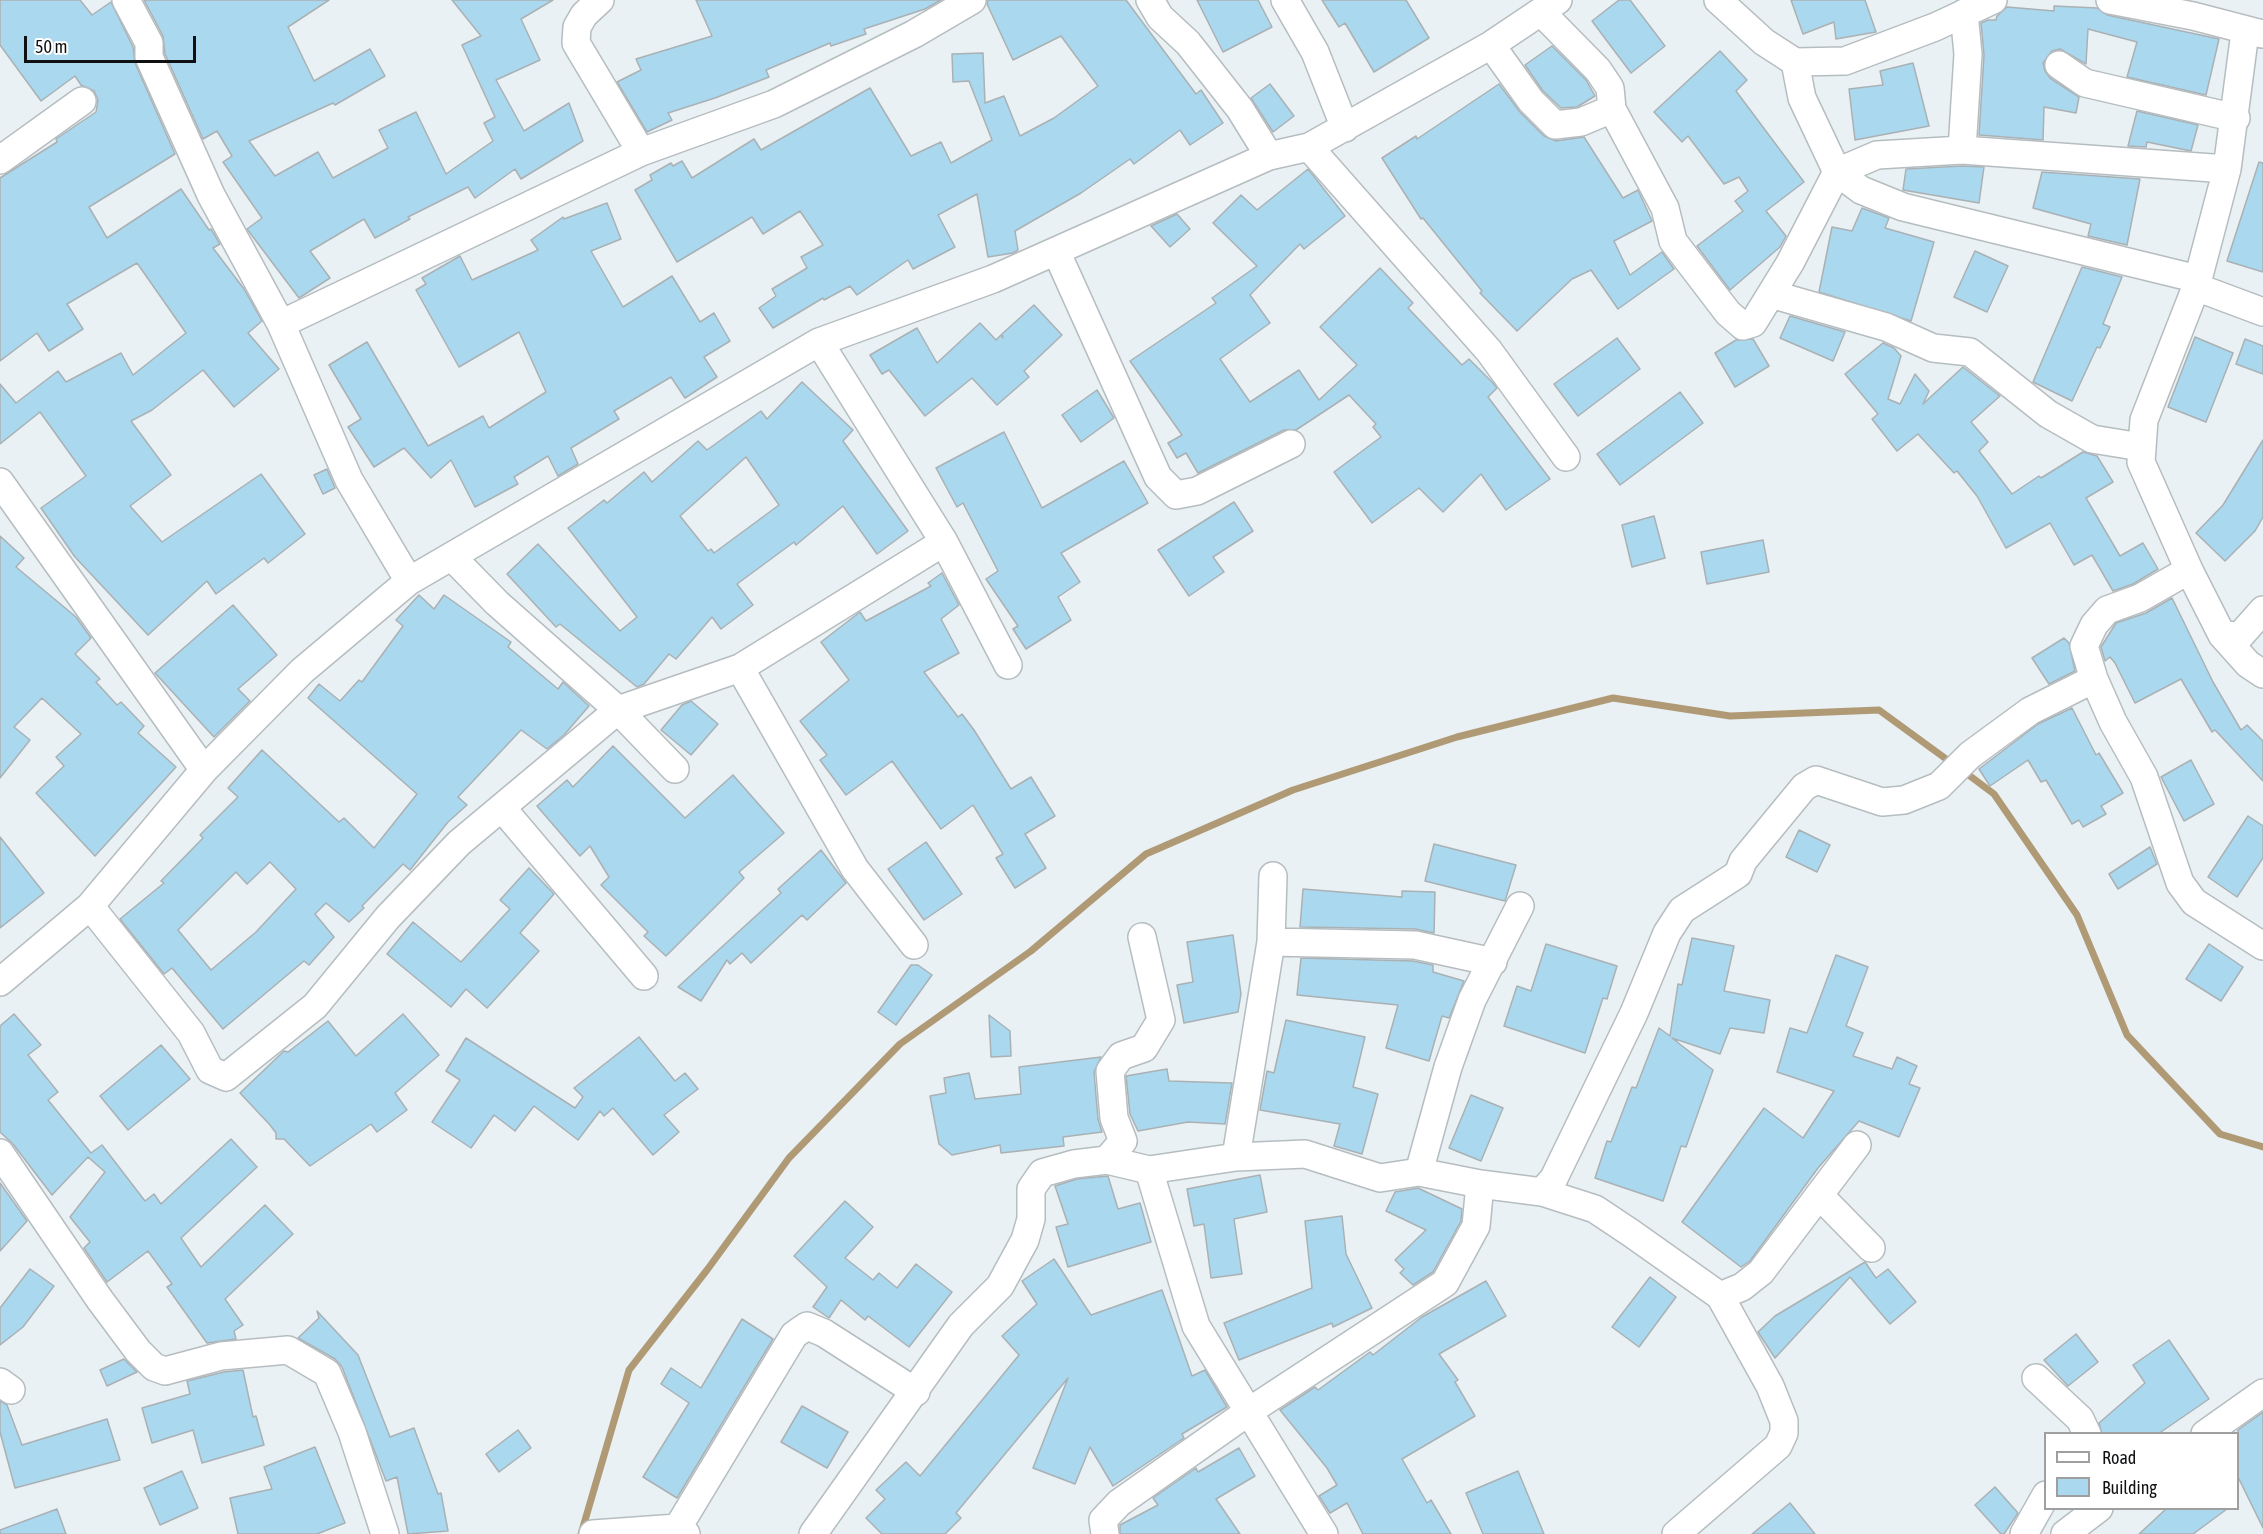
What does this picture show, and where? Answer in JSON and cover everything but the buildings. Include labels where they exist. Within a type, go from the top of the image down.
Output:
[{"type":"street","points":[[126,0],[149,43],[148,57],[211,195],[281,324],[349,480],[409,582]]},
{"type":"street","points":[[600,0],[584,15],[577,27],[576,43],[640,152]]},
{"type":"street","points":[[281,324],[640,152],[774,104],[914,34],[972,0]]},
{"type":"street","points":[[1150,0],[1160,16],[1188,43],[1240,109],[1269,156]]},
{"type":"street","points":[[1285,0],[1315,52],[1345,128]]},
{"type":"street","points":[[1718,0],[1764,42],[1795,62],[1845,61],[1994,0]]},
{"type":"street","points":[[2110,0],[2193,16],[2254,33],[2227,169],[2197,283],[2144,420],[2141,462],[2189,570],[2223,635],[2248,664],[2263,674]]},
{"type":"street","points":[[0,982],[90,906],[204,770],[302,671],[409,582],[819,342],[993,279],[1269,156],[1309,147],[1491,45],[1550,6],[1610,88],[1612,109],[1665,208],[1673,241],[1728,313],[1743,326],[1752,323],[1790,263],[1836,172],[1877,155],[1962,150],[2227,169]]},
{"type":"street","points":[[1962,150],[1968,54],[1964,14]]},
{"type":"street","points":[[1491,45],[1531,100],[1555,125],[1581,122],[1612,109]]},
{"type":"street","points":[[1795,62],[1802,98],[1836,172],[1861,190],[1903,207],[2197,283],[2263,312]]},
{"type":"street","points":[[2059,65],[2085,83],[2236,118]]},
{"type":"street","points":[[0,160],[82,100]]},
{"type":"street","points":[[1309,147],[1489,351],[1566,457]]},
{"type":"street","points":[[1056,251],[1158,477],[1176,495],[1197,491],[1292,444]]},
{"type":"street","points":[[1771,294],[1886,327],[1933,348],[1970,352],[2048,414],[2092,439],[2141,447]]},
{"type":"street","points":[[819,342],[944,542],[1008,665]]},
{"type":"street","points":[[0,482],[204,770]]},
{"type":"street","points":[[90,906],[191,1033],[210,1070],[226,1077],[315,1006],[388,917],[459,843],[618,710],[740,668],[944,542]]},
{"type":"street","points":[[452,557],[497,603],[618,710],[675,769]]},
{"type":"street","points":[[2189,570],[2140,598],[2107,610],[2094,625],[2084,646],[2094,679],[2113,722],[2144,777],[2180,883],[2194,902],[2263,946]]},
{"type":"street","points":[[2223,635],[2240,636],[2263,610]]},
{"type":"street","points":[[740,668],[855,869],[914,945]]},
{"type":"street","points":[[1542,1192],[1554,1178],[1634,1013],[1667,933],[1682,910],[1738,874],[1743,861],[1804,787],[1816,780],[1881,802],[1904,800],[1939,786],[1970,754],[2030,711],[2094,679]]},
{"type":"street","points":[[502,808],[644,976]]},
{"type":"street","points":[[1236,1157],[1271,942],[1273,876]]},
{"type":"street","points":[[1419,1172],[1448,1067],[1472,1000],[1494,962],[1520,906]]},
{"type":"street","points":[[1107,1160],[1123,1141],[1114,1118],[1110,1071],[1121,1056],[1144,1048],[1161,1020],[1142,937]]},
{"type":"street","points":[[1271,942],[1415,945],[1494,962]]},
{"type":"street","points":[[1720,1296],[1742,1287],[1761,1272],[1857,1145]]},
{"type":"street","points":[[0,1153],[100,1300],[138,1351],[154,1367],[165,1371],[221,1356],[288,1350],[327,1372],[352,1432],[385,1534]]},
{"type":"street","points":[[813,1534],[916,1392],[961,1325],[1000,1286],[1025,1240],[1031,1219],[1031,1189],[1042,1173],[1074,1164],[1107,1160],[1149,1170],[1236,1157],[1305,1154],[1380,1178],[1419,1172],[1480,1184],[1542,1192],[1594,1209],[1720,1296],[1770,1386],[1784,1421],[1784,1433],[1778,1446],[1676,1534]]},
{"type":"street","points":[[1149,1170],[1196,1326],[1324,1534]]},
{"type":"street","points":[[1105,1534],[1103,1520],[1119,1503],[1248,1412],[1445,1283],[1476,1226],[1480,1184]]},
{"type":"street","points":[[1819,1195],[1871,1248]]},
{"type":"street","points":[[592,1534],[679,1532],[794,1335],[807,1326],[824,1333],[916,1392]]},
{"type":"street","points":[[2036,1378],[2080,1419],[2086,1432]]},
{"type":"street","points":[[2208,1432],[2263,1393]]},
{"type":"street","points":[[2025,1534],[2044,1499]]},
{"type":"street","points":[[2065,1534],[2098,1510]]},
{"type":"waterway","points":[[581,1534],[629,1370],[707,1270],[789,1158],[900,1044],[1031,951],[1146,854],[1293,790],[1457,737],[1613,698],[1730,716],[1879,710],[1953,764]]},
{"type":"waterway","points":[[1962,770],[1994,794],[2077,915],[2127,1035],[2220,1134],[2263,1147]]}]
